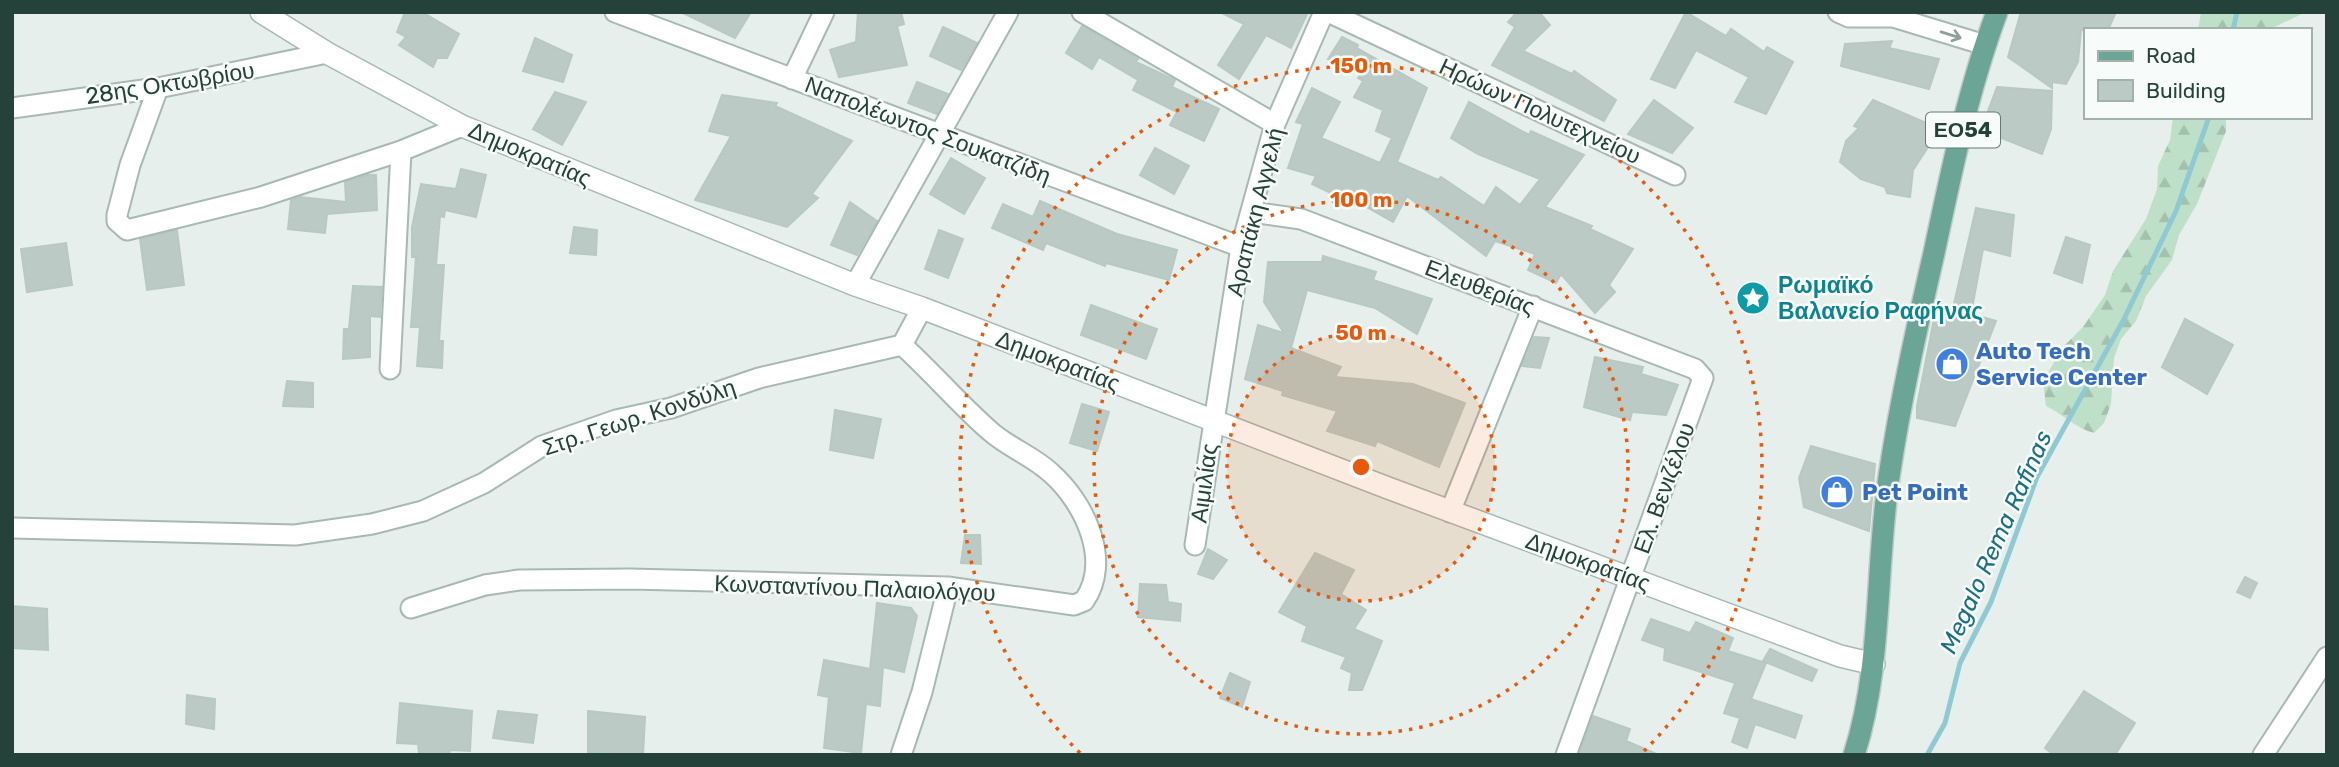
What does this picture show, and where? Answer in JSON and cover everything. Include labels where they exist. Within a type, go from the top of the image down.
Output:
[{"type":"main road","name":"ΕΟ54","points":[[1854,755],[1868,706],[1874,664],[1888,478],[1947,192],[1996,12]]},
{"type":"street","name":"Δημοκρατίας","points":[[261,12],[327,53],[462,126],[855,285],[922,308],[1450,512],[1840,656],[1874,664]]},
{"type":"street","name":"Ναπολέωντος Σουκατζίδη","points":[[615,12],[1241,247]]},
{"type":"street","points":[[792,79],[824,12]]},
{"type":"street","points":[[855,285],[1008,12]]},
{"type":"street","points":[[1082,12],[1275,124]]},
{"type":"street","name":"Αραπάκη Αγγελή","points":[[1213,421],[1241,247],[1275,124],[1326,12]]},
{"type":"street","name":"Ηρώων Πολυτεχνείου","points":[[1326,12],[1675,174]]},
{"type":"street","points":[[1838,12],[1849,17],[1893,17],[1985,45]]},
{"type":"street","name":"28ης Οκτωβρίου","points":[[12,108],[158,88],[327,53]]},
{"type":"street","points":[[158,88],[130,165],[117,215],[117,221],[127,230],[261,197],[401,151],[462,126]]},
{"type":"street","points":[[390,369],[401,151]]},
{"type":"street","name":"Ελευθερίας","points":[[1251,212],[1301,219],[1695,369],[1703,378]]},
{"type":"street","points":[[1450,512],[1533,306]]},
{"type":"street","points":[[902,345],[922,308]]},
{"type":"street","name":"Στρ. Γεωρ. Κονδύλη","points":[[12,528],[295,535],[372,524],[424,510],[484,482],[542,446],[616,420],[671,408],[759,378],[902,345]]},
{"type":"street","name":"Κωνσταντίνου Παλαιολόγου","points":[[411,608],[485,585],[520,580],[631,579],[948,587],[1074,605],[1084,601],[1096,580],[1096,561],[1086,519],[1062,485],[1051,472],[988,429],[902,345]]},
{"type":"street","name":"Ελ. Βενιζέλου","points":[[1566,755],[1703,378]]},
{"type":"street","name":"Αιμιλίας","points":[[1195,545],[1213,421]]},
{"type":"street","points":[[901,755],[922,692],[948,587]]},
{"type":"street","points":[[2263,755],[2327,657]]},
{"type":"green space","points":[[2201,12],[2306,12],[2272,28],[2198,28]]},
{"type":"green space","points":[[2173,119],[2226,119],[2226,131],[2197,204],[2179,235],[2172,260],[2146,296],[2136,321],[2121,339],[2114,358],[2111,404],[2104,423],[2094,433],[2046,406],[2043,381],[2063,347],[2083,327],[2105,295],[2113,271],[2146,219],[2157,189],[2158,166],[2170,140]]},
{"type":"building","points":[[405,12],[422,12],[459,34],[447,58],[437,58],[433,67],[399,45],[406,37],[397,32]]},
{"type":"building","points":[[681,12],[751,12],[735,38]]},
{"type":"building","points":[[858,12],[901,12],[904,24],[897,26],[907,65],[839,77],[830,50],[856,42]]},
{"type":"building","points":[[1220,12],[1308,12],[1291,48],[1266,35],[1239,79],[1218,65],[1244,24]]},
{"type":"building","points":[[1517,12],[1539,12],[1550,25],[1523,51],[1572,74],[1574,71],[1616,100],[1604,121],[1492,65],[1515,27],[1508,22]]},
{"type":"building","points":[[1686,12],[1726,36],[1731,29],[1764,52],[1767,47],[1793,62],[1766,114],[1735,102],[1749,77],[1696,50],[1675,88],[1651,79]]},
{"type":"building","points":[[2021,12],[2116,12],[2109,28],[2081,30],[2078,62],[2066,84],[2052,82],[2052,88],[2008,57]]},
{"type":"building","points":[[1082,26],[1138,59],[1136,62],[1175,80],[1172,87],[1219,109],[1204,141],[1170,125],[1177,112],[1133,90],[1138,80],[1099,57],[1092,69],[1066,53]]},
{"type":"building","points":[[943,27],[977,43],[961,70],[930,56]]},
{"type":"building","points":[[1342,37],[1427,88],[1397,162],[1438,180],[1441,177],[1484,206],[1496,187],[1520,205],[1540,179],[1478,154],[1451,138],[1469,102],[1529,135],[1531,131],[1584,155],[1545,207],[1592,226],[1590,229],[1633,249],[1609,285],[1615,292],[1595,313],[1561,274],[1556,283],[1528,270],[1535,254],[1495,241],[1486,256],[1407,196],[1393,222],[1347,196],[1345,200],[1312,184],[1316,176],[1288,168],[1303,124],[1296,122],[1312,88],[1340,102],[1321,138],[1380,163],[1392,138],[1376,131],[1383,110],[1354,97],[1363,81],[1358,78],[1361,74],[1328,59]]},
{"type":"building","points":[[535,38],[572,55],[563,82],[523,71]]},
{"type":"building","points":[[1892,41],[1889,48],[1939,59],[1929,89],[1841,66],[1845,44]]},
{"type":"building","points":[[917,82],[948,94],[937,114],[908,103]]},
{"type":"building","points":[[1997,87],[2052,91],[2051,129],[2042,154],[1981,130]]},
{"type":"building","points":[[555,92],[586,102],[562,145],[533,129]]},
{"type":"building","points":[[722,95],[777,103],[775,106],[852,141],[812,194],[818,198],[787,227],[695,200],[731,136],[709,131]]},
{"type":"building","points":[[1654,100],[1693,128],[1672,153],[1628,134]]},
{"type":"building","points":[[1873,100],[1940,129],[1913,170],[1910,197],[1887,193],[1885,187],[1861,179],[1840,162],[1846,141],[1859,128],[1854,126]]},
{"type":"building","points":[[1155,148],[1189,166],[1174,194],[1140,175]]},
{"type":"building","points":[[951,158],[985,178],[964,214],[930,194]]},
{"type":"building","points":[[461,169],[486,175],[476,217],[445,210],[444,217],[440,216],[436,265],[444,265],[439,341],[443,341],[442,368],[417,366],[420,327],[411,327],[416,257],[412,257],[412,227],[421,184],[456,189]]},
{"type":"building","points":[[376,175],[377,210],[327,214],[325,233],[288,229],[291,200],[300,197],[346,202],[345,182]]},
{"type":"building","points":[[1040,201],[1117,234],[1177,250],[1169,280],[1106,263],[1105,266],[1046,243],[1043,250],[992,228],[1003,204],[1033,217]]},
{"type":"building","points":[[850,202],[877,221],[857,255],[831,245]]},
{"type":"building","name":"Auto Tech Service Center","points":[[1976,208],[2014,215],[2010,256],[1983,249],[1971,314],[1996,321],[1955,426],[1917,418],[1917,406],[1937,303],[1953,308]]},
{"type":"building","points":[[574,227],[597,230],[596,255],[570,253]]},
{"type":"building","points":[[177,230],[184,285],[147,290],[140,239]]},
{"type":"building","points":[[939,230],[963,239],[948,278],[925,269]]},
{"type":"building","points":[[2066,237],[2090,245],[2082,283],[2054,273]]},
{"type":"building","points":[[66,243],[72,285],[27,292],[21,249]]},
{"type":"building","points":[[1323,256],[1376,272],[1373,280],[1432,299],[1417,334],[1375,308],[1307,290],[1291,348],[1341,367],[1335,377],[1413,384],[1465,403],[1439,467],[1377,441],[1375,446],[1327,431],[1337,411],[1282,395],[1283,391],[1245,379],[1258,325],[1284,333],[1264,302],[1268,262],[1322,262]]},
{"type":"building","points":[[353,286],[382,287],[380,317],[370,316],[370,357],[343,359],[344,329],[349,329]]},
{"type":"building","points":[[1091,305],[1157,329],[1146,359],[1081,335]]},
{"type":"building","points":[[2185,319],[2233,345],[2207,394],[2162,367]]},
{"type":"building","points":[[1534,337],[1549,338],[1540,368],[1522,366]]},
{"type":"building","points":[[1595,357],[1643,367],[1641,374],[1678,385],[1666,415],[1632,412],[1630,420],[1584,407]]},
{"type":"building","points":[[287,381],[313,383],[313,407],[283,406]]},
{"type":"building","points":[[1082,404],[1109,412],[1097,451],[1070,443]]},
{"type":"building","points":[[835,410],[881,419],[873,458],[830,450]]},
{"type":"building","name":"Pet Point","points":[[1811,446],[1875,464],[1869,531],[1804,507],[1799,478]]},
{"type":"building","points":[[965,535],[980,535],[981,564],[961,563]]},
{"type":"building","points":[[1208,549],[1227,560],[1213,579],[1198,574]]},
{"type":"building","points":[[1315,553],[1354,570],[1341,594],[1366,610],[1354,629],[1382,641],[1362,690],[1349,690],[1352,673],[1341,668],[1346,657],[1302,641],[1307,626],[1279,612]]},
{"type":"building","points":[[2245,577],[2257,583],[2250,598],[2237,592]]},
{"type":"building","points":[[1140,584],[1166,585],[1168,602],[1181,604],[1180,621],[1138,617]]},
{"type":"building","points":[[877,603],[911,608],[917,616],[904,672],[883,667],[880,706],[866,704],[861,753],[824,748],[829,697],[818,695],[824,660],[870,669]]},
{"type":"building","points":[[12,606],[47,609],[48,650],[12,648]]},
{"type":"building","points":[[1651,619],[1690,633],[1696,622],[1733,638],[1728,651],[1766,663],[1751,699],[1802,716],[1795,738],[1755,724],[1747,748],[1732,742],[1740,718],[1724,713],[1735,683],[1664,660],[1665,648],[1642,640]]},
{"type":"building","points":[[1770,649],[1817,670],[1812,681],[1763,661]]},
{"type":"building","points":[[1230,673],[1250,682],[1242,707],[1220,698]]},
{"type":"building","points":[[2084,691],[2135,723],[2115,755],[2054,755],[2045,748]]},
{"type":"building","points":[[187,695],[215,699],[214,729],[186,724]]},
{"type":"building","points":[[400,703],[472,711],[470,751],[450,750],[449,755],[431,755],[419,753],[418,744],[397,743]]},
{"type":"building","points":[[498,711],[537,715],[533,743],[493,738]]},
{"type":"building","points":[[588,711],[645,717],[643,755],[588,753]]},
{"type":"building","points":[[1593,716],[1630,729],[1626,741],[1659,755],[1579,755]]},
{"type":"waterway","name":"Megalo Rema Rafinas","points":[[2233,28],[2237,12]]},
{"type":"waterway","name":"Megalo Rema Rafinas","points":[[1927,755],[1945,723],[1960,663],[1991,602],[2037,477],[2124,319],[2176,211],[2208,119]]},
{"type":"place","name":"Ρωμαϊκό Βαλανείο Ραφήνας","points":[[1753,298]]},
{"type":"place","name":"Auto Tech Service Center","points":[[1952,364]]},
{"type":"place","name":"Pet Point","points":[[1837,492]]}]
